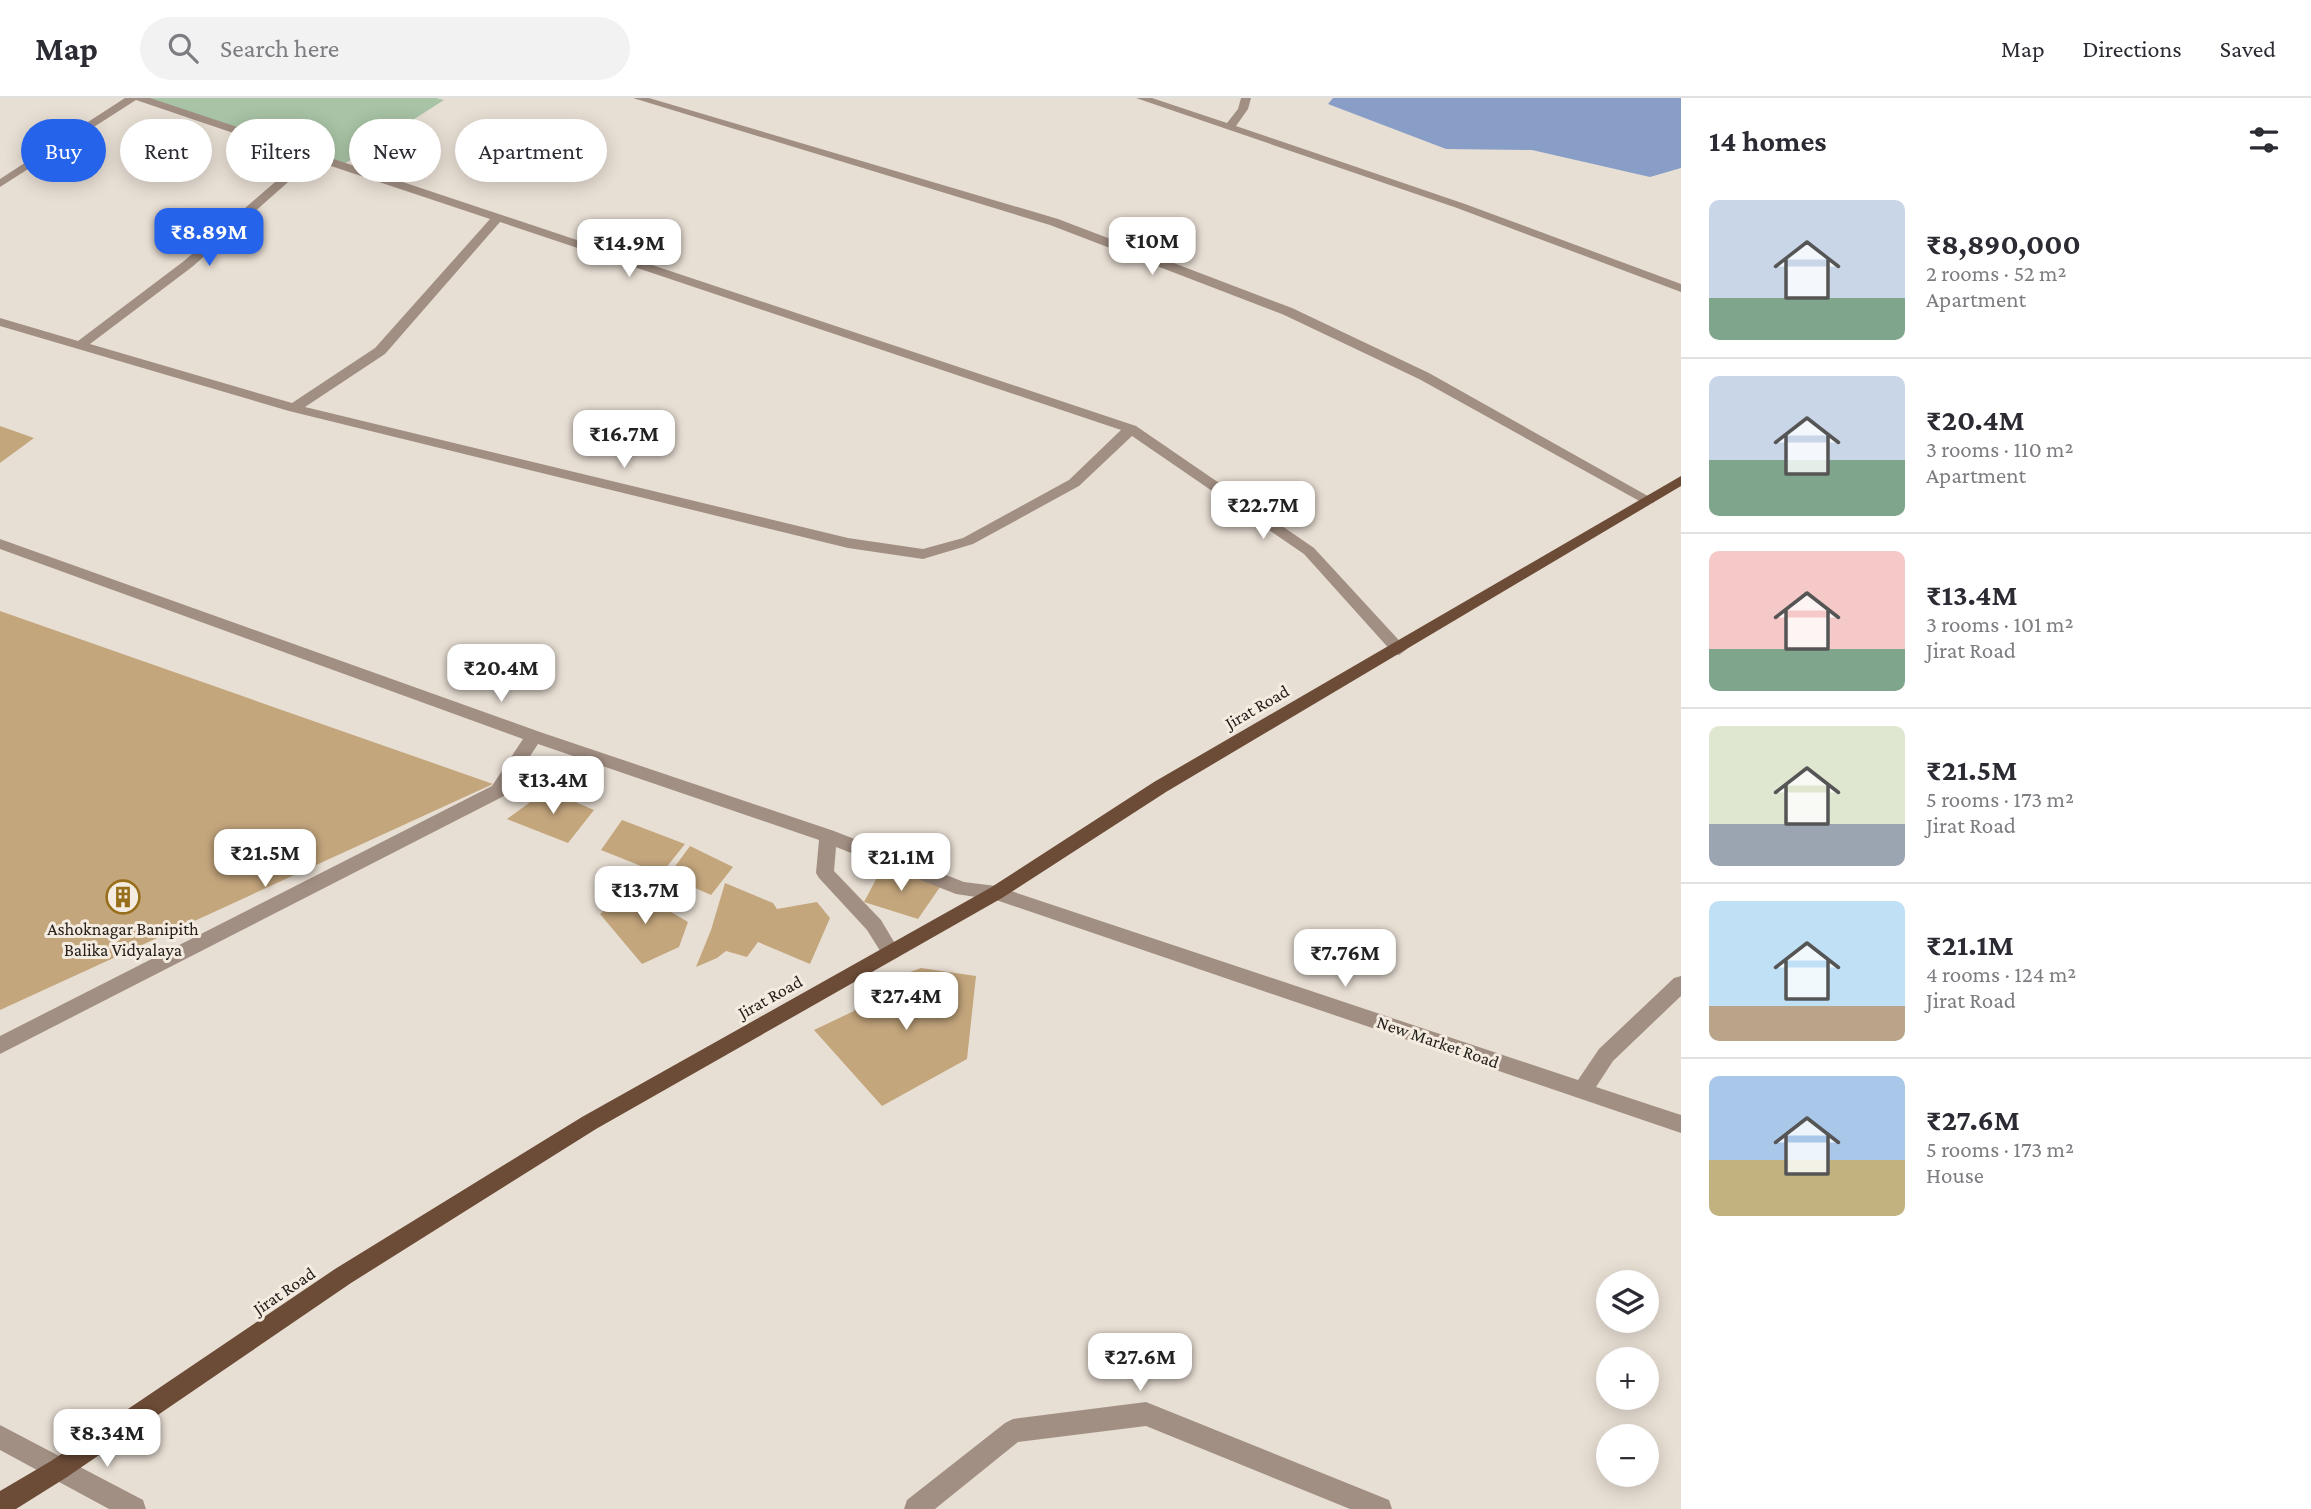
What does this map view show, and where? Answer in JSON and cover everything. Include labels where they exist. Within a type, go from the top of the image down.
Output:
[{"type":"main road","name":"Jirat Road","points":[[0,1505],[59,1469],[343,1276],[589,1122],[996,893],[1160,788],[1681,480]]},
{"type":"street","points":[[0,184],[132,98]]},
{"type":"street","points":[[139,98],[226,127]]},
{"type":"street","points":[[638,98],[1054,222],[1287,311],[1424,376],[1648,500]]},
{"type":"street","points":[[1141,98],[1461,206],[1681,288]]},
{"type":"street","points":[[1229,128],[1243,109],[1246,98]]},
{"type":"street","points":[[335,164],[1130,429],[1309,551],[1399,649]]},
{"type":"street","points":[[79,346],[188,264],[281,182]]},
{"type":"street","points":[[294,408],[380,351],[497,218]]},
{"type":"street","points":[[0,322],[294,408],[848,543],[923,554],[968,541],[1074,483],[1130,429]]},
{"type":"street","name":"New Market Road","points":[[0,544],[534,736],[828,836],[962,889],[996,893],[1681,1124]]},
{"type":"street","points":[[0,1046],[498,791],[534,736]]},
{"type":"street","points":[[828,836],[825,873],[874,925],[891,952]]},
{"type":"street","points":[[1582,1091],[1606,1055],[1681,984]]},
{"type":"street","points":[[916,1509],[1013,1432],[1146,1415],[1380,1509]]},
{"type":"street","points":[[0,1437],[134,1509]]},
{"type":"green space","points":[[139,98],[444,100],[414,119],[349,119],[349,161],[341,166],[335,164],[335,119],[226,119],[226,127],[212,123],[212,119],[201,119]]},
{"type":"water","points":[[1333,98],[1681,98],[1681,168],[1650,177],[1532,150],[1446,149],[1328,104]]},
{"type":"building","points":[[0,426],[34,438],[0,463]]},
{"type":"building","name":"Ashoknagar Banipith Balika Vidyalaya","points":[[0,611],[493,784],[0,1010]]},
{"type":"building","points":[[547,790],[594,810],[568,843],[507,819]]},
{"type":"building","points":[[622,820],[685,844],[661,874],[601,850]]},
{"type":"building","points":[[690,846],[733,867],[711,895],[668,876]]},
{"type":"building","points":[[883,866],[940,887],[918,919],[864,902]]},
{"type":"building","points":[[725,883],[773,903],[777,909],[817,902],[830,918],[810,964],[758,942],[747,957],[726,951],[696,967],[711,930]]},
{"type":"building","points":[[632,889],[688,922],[679,947],[642,964],[600,914]]},
{"type":"building","points":[[921,968],[976,976],[967,1059],[882,1106],[814,1030],[877,1000],[872,986]]},
{"type":"place","name":"Ashoknagar Banipith Balika Vidyalaya","points":[[123,897]]}]
